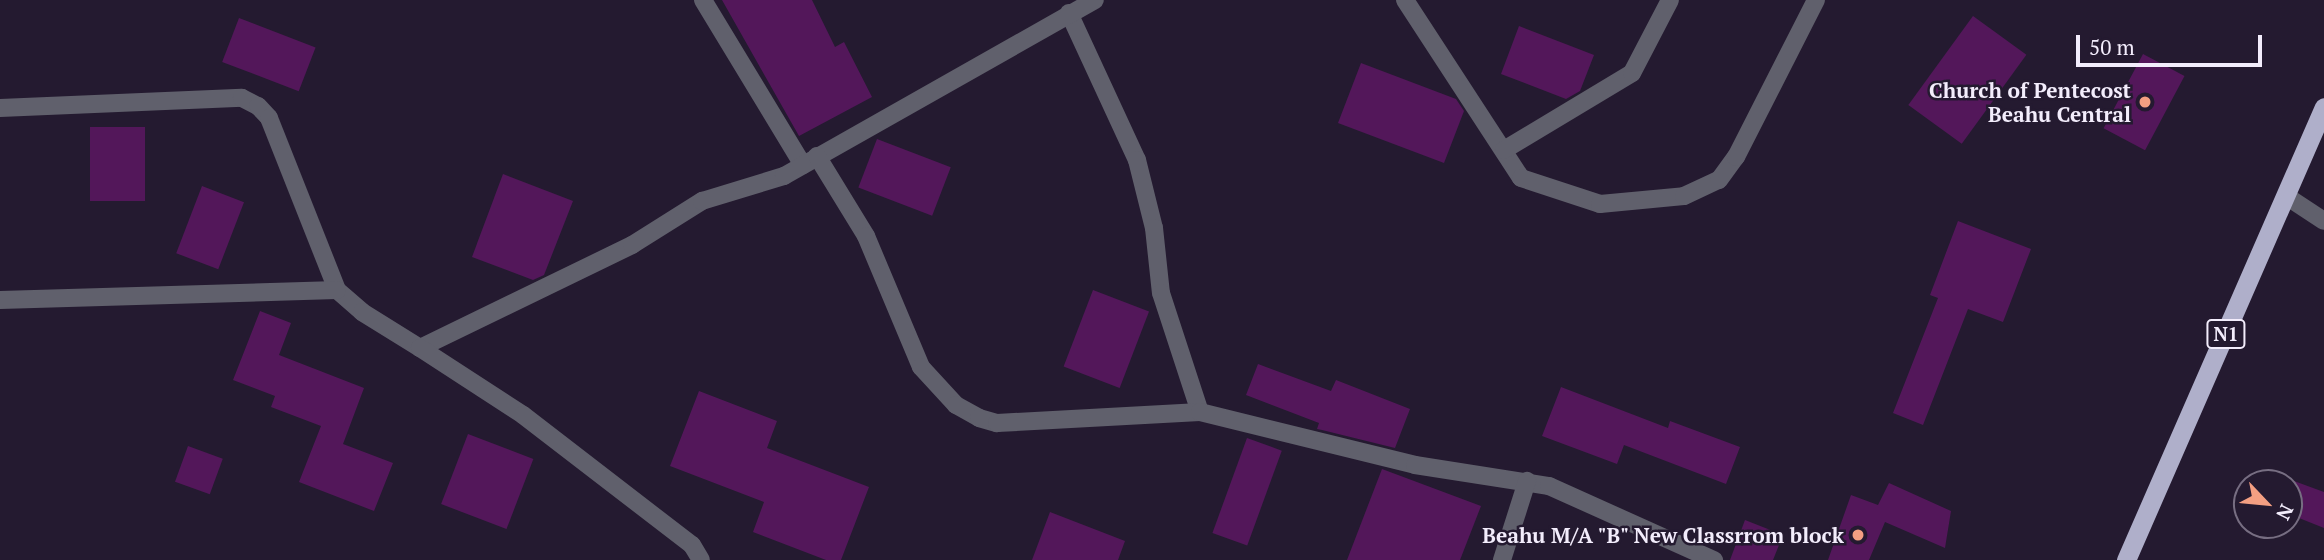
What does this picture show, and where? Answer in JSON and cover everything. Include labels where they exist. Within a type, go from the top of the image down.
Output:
[{"type":"highway","name":"N1","points":[[2126,560],[2287,197],[2324,107]]},
{"type":"street","points":[[703,0],[810,160],[866,236],[921,367],[956,405],[998,423],[1199,412],[1415,465],[1527,481],[1640,524],[1714,560]]},
{"type":"street","points":[[420,348],[632,245],[702,201],[772,180],[1095,0]]},
{"type":"street","points":[[1405,0],[1521,178],[1600,204],[1685,196],[1719,180],[1737,157],[1816,0]]},
{"type":"street","points":[[1504,150],[1632,73],[1671,0]]},
{"type":"street","points":[[1069,13],[1137,160],[1154,228],[1161,293],[1199,412]]},
{"type":"street","points":[[0,108],[242,98],[258,106],[269,118],[337,290],[371,318],[523,415],[692,545],[701,560]]},
{"type":"street","points":[[2287,197],[2324,221]]},
{"type":"street","points":[[0,300],[337,290]]},
{"type":"street","points":[[1502,560],[1527,481]]},
{"type":"building","points":[[722,0],[812,0],[835,47],[844,42],[872,97],[799,136]]},
{"type":"building","points":[[1973,16],[2026,55],[1962,144],[1908,105]]},
{"type":"building","points":[[239,18],[316,47],[299,91],[222,62]]},
{"type":"building","points":[[1519,26],[1594,55],[1580,91],[1566,99],[1501,74]]},
{"type":"building","name":"Church of Pentecost Beahu Central","points":[[2143,54],[2184,76],[2145,150],[2104,128]]},
{"type":"building","points":[[1361,63],[1456,99],[1464,111],[1444,163],[1338,123]]},
{"type":"building","points":[[90,127],[145,127],[145,201],[90,201]]},
{"type":"building","points":[[877,139],[951,167],[932,216],[858,188]]},
{"type":"building","points":[[503,174],[573,201],[544,275],[533,280],[472,257]]},
{"type":"building","points":[[202,186],[244,202],[218,269],[176,253]]},
{"type":"building","points":[[1958,221],[2031,249],[2003,322],[1968,309],[1923,425],[1893,413],[1938,298],[1930,295]]},
{"type":"building","points":[[1093,290],[1149,312],[1120,388],[1064,367]]},
{"type":"building","points":[[260,311],[291,323],[279,355],[364,388],[343,444],[393,463],[374,511],[299,482],[321,426],[271,407],[275,396],[233,380]]},
{"type":"building","points":[[1258,364],[1331,391],[1336,380],[1410,409],[1395,448],[1317,429],[1319,423],[1246,395]]},
{"type":"building","points":[[1561,387],[1668,428],[1670,421],[1740,447],[1726,484],[1624,445],[1617,464],[1542,436]]},
{"type":"building","points":[[699,391],[777,421],[767,448],[869,487],[841,560],[826,560],[753,532],[764,502],[670,466]]},
{"type":"building","points":[[468,434],[533,459],[506,529],[441,504]]},
{"type":"building","points":[[1247,438],[1282,451],[1247,546],[1212,533]]},
{"type":"building","points":[[188,446],[223,459],[210,494],[175,482]]},
{"type":"building","points":[[1382,469],[1481,506],[1460,560],[1347,560]]},
{"type":"building","name":"Beahu M/A \"B\" New Classrrom block","points":[[1889,483],[1951,511],[1945,548],[1885,522],[1869,560],[1828,560],[1851,495],[1878,505]]},
{"type":"building","points":[[2303,484],[2324,492],[2324,528],[2303,520]]},
{"type":"building","points":[[1050,512],[1125,541],[1118,560],[1032,560]]},
{"type":"building","points":[[1745,520],[1783,535],[1773,560],[1730,560]]},
{"type":"place","name":"Church of Pentecost Beahu Central","points":[[2145,102]]},
{"type":"place","name":"Beahu M/A \"B\" New Classrrom block","points":[[1858,535]]}]
